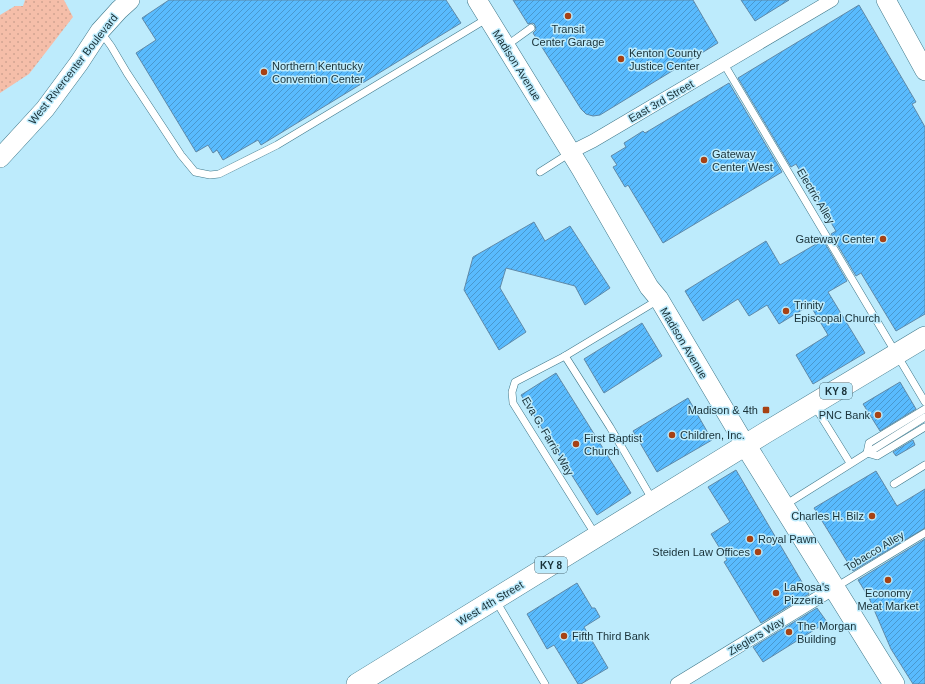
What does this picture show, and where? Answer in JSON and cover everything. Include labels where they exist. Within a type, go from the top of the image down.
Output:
[{"type":"main road","name":"KY 8","points":[[746,446],[925,337]]},
{"type":"main road","name":"West 4th Street","points":[[357,684],[746,446]]},
{"type":"main road","name":"Madison Avenue","points":[[746,446],[894,684]]},
{"type":"street","name":"West Rivercenter Boulevard","points":[[0,158],[44,109],[79,63],[100,31],[130,0]]},
{"type":"street","name":"Madison Avenue","points":[[477,0],[746,446]]},
{"type":"street","name":"East 3rd Street","points":[[570,152],[593,141],[832,0]]},
{"type":"street","points":[[886,0],[925,71]]},
{"type":"street","name":"Zieglers Way","points":[[677,684],[692,680],[834,588]]},
{"type":"lane","points":[[100,31],[181,155],[195,172],[210,175],[219,174],[277,145],[488,18]]},
{"type":"lane","points":[[506,46],[531,28]]},
{"type":"lane","name":"Electric Alley","points":[[724,64],[925,402]]},
{"type":"lane","points":[[540,172],[570,152]]},
{"type":"lane","name":"Eva G. Farris Way","points":[[597,537],[513,403],[512,392],[516,382],[565,356],[658,299]]},
{"type":"lane","points":[[565,356],[610,427],[654,502]]},
{"type":"lane","points":[[813,405],[850,463]]},
{"type":"lane","points":[[866,453],[869,443],[925,409]]},
{"type":"lane","points":[[783,506],[925,417]]},
{"type":"lane","points":[[866,453],[877,456],[925,427]]},
{"type":"lane","points":[[894,484],[925,465]]},
{"type":"lane","name":"Tobacco Alley","points":[[834,588],[925,533]]},
{"type":"lane","points":[[495,599],[544,684]]},
{"type":"shaded area","points":[[25,0],[64,0],[73,17],[29,74],[0,93],[0,15],[15,6],[23,6]]},
{"type":"building","name":"Northern Kentucky Convention Center","points":[[169,0],[446,0],[461,23],[261,145],[258,140],[223,160],[217,150],[213,153],[208,145],[196,152],[136,53],[156,40],[142,18]]},
{"type":"building","name":"Kenton County Justice Center","points":[[513,0],[693,0],[718,43],[600,115],[593,116],[586,114],[581,109],[533,33],[536,30],[535,25],[533,23],[528,24]]},
{"type":"building","points":[[741,0],[789,0],[755,21]]},
{"type":"building","name":"Gateway Center","points":[[859,5],[916,102],[912,104],[925,127],[925,314],[896,331],[861,273],[856,276],[831,234],[836,231],[796,164],[791,167],[738,78]]},
{"type":"building","name":"Gateway Center West","points":[[729,83],[782,172],[663,243],[628,185],[625,187],[613,167],[617,165],[611,156],[626,147],[624,143],[643,131],[645,133]]},
{"type":"building","points":[[534,222],[545,241],[570,226],[610,288],[585,305],[575,286],[506,268],[500,288],[526,332],[499,350],[464,290],[473,257]]},
{"type":"building","name":"Trinity Episcopal Church","points":[[823,240],[847,281],[828,292],[865,353],[813,384],[796,355],[828,335],[810,305],[779,324],[767,305],[749,316],[738,299],[703,321],[685,291],[766,241],[780,265]]},
{"type":"building","points":[[642,323],[662,356],[604,393],[584,359]]},
{"type":"building","name":"First Baptist Church","points":[[556,373],[631,493],[597,515],[521,395]]},
{"type":"building","points":[[900,382],[916,409],[880,431],[863,404]]},
{"type":"building","name":"Children, Inc.","points":[[688,398],[712,440],[657,472],[633,431]]},
{"type":"building","points":[[913,440],[915,445],[896,456],[893,452]]},
{"type":"building","points":[[736,470],[809,594],[761,623],[724,562],[727,560],[711,534],[730,522],[708,487]]},
{"type":"building","name":"Charles H. Bilz","points":[[876,471],[897,506],[925,489],[925,528],[853,571],[814,508]]},
{"type":"building","points":[[925,539],[925,684],[913,684],[891,649],[869,598],[858,580]]},
{"type":"building","name":"Fifth Third Bank","points":[[577,583],[592,608],[595,608],[600,617],[584,627],[608,668],[581,684],[578,684],[554,645],[547,649],[527,614]]},
{"type":"building","name":"The Morgan Building","points":[[817,608],[827,622],[763,662],[753,647]]},
{"type":"place","name":"Transit Center Garage","points":[[568,16]]},
{"type":"place","name":"Kenton County Justice Center","points":[[621,59]]},
{"type":"place","name":"Northern Kentucky Convention Center","points":[[264,72]]},
{"type":"place","name":"Gateway Center West","points":[[704,160]]},
{"type":"place","name":"Gateway Center","points":[[883,239]]},
{"type":"place","name":"Trinity Episcopal Church","points":[[786,311]]},
{"type":"place","name":"Madison & 4th","points":[[766,410]]},
{"type":"place","name":"PNC Bank","points":[[878,415]]},
{"type":"place","name":"Children, Inc.","points":[[672,435]]},
{"type":"place","name":"First Baptist Church","points":[[576,444]]},
{"type":"place","name":"Charles H. Bilz","points":[[872,516]]},
{"type":"place","name":"Royal Pawn","points":[[750,539]]},
{"type":"place","name":"Steiden Law Offices","points":[[758,552]]},
{"type":"place","name":"Economy Meat Market","points":[[888,580]]},
{"type":"place","name":"LaRosa's Pizzeria","points":[[776,593]]},
{"type":"place","name":"The Morgan Building","points":[[789,632]]},
{"type":"place","name":"Fifth Third Bank","points":[[564,636]]}]
